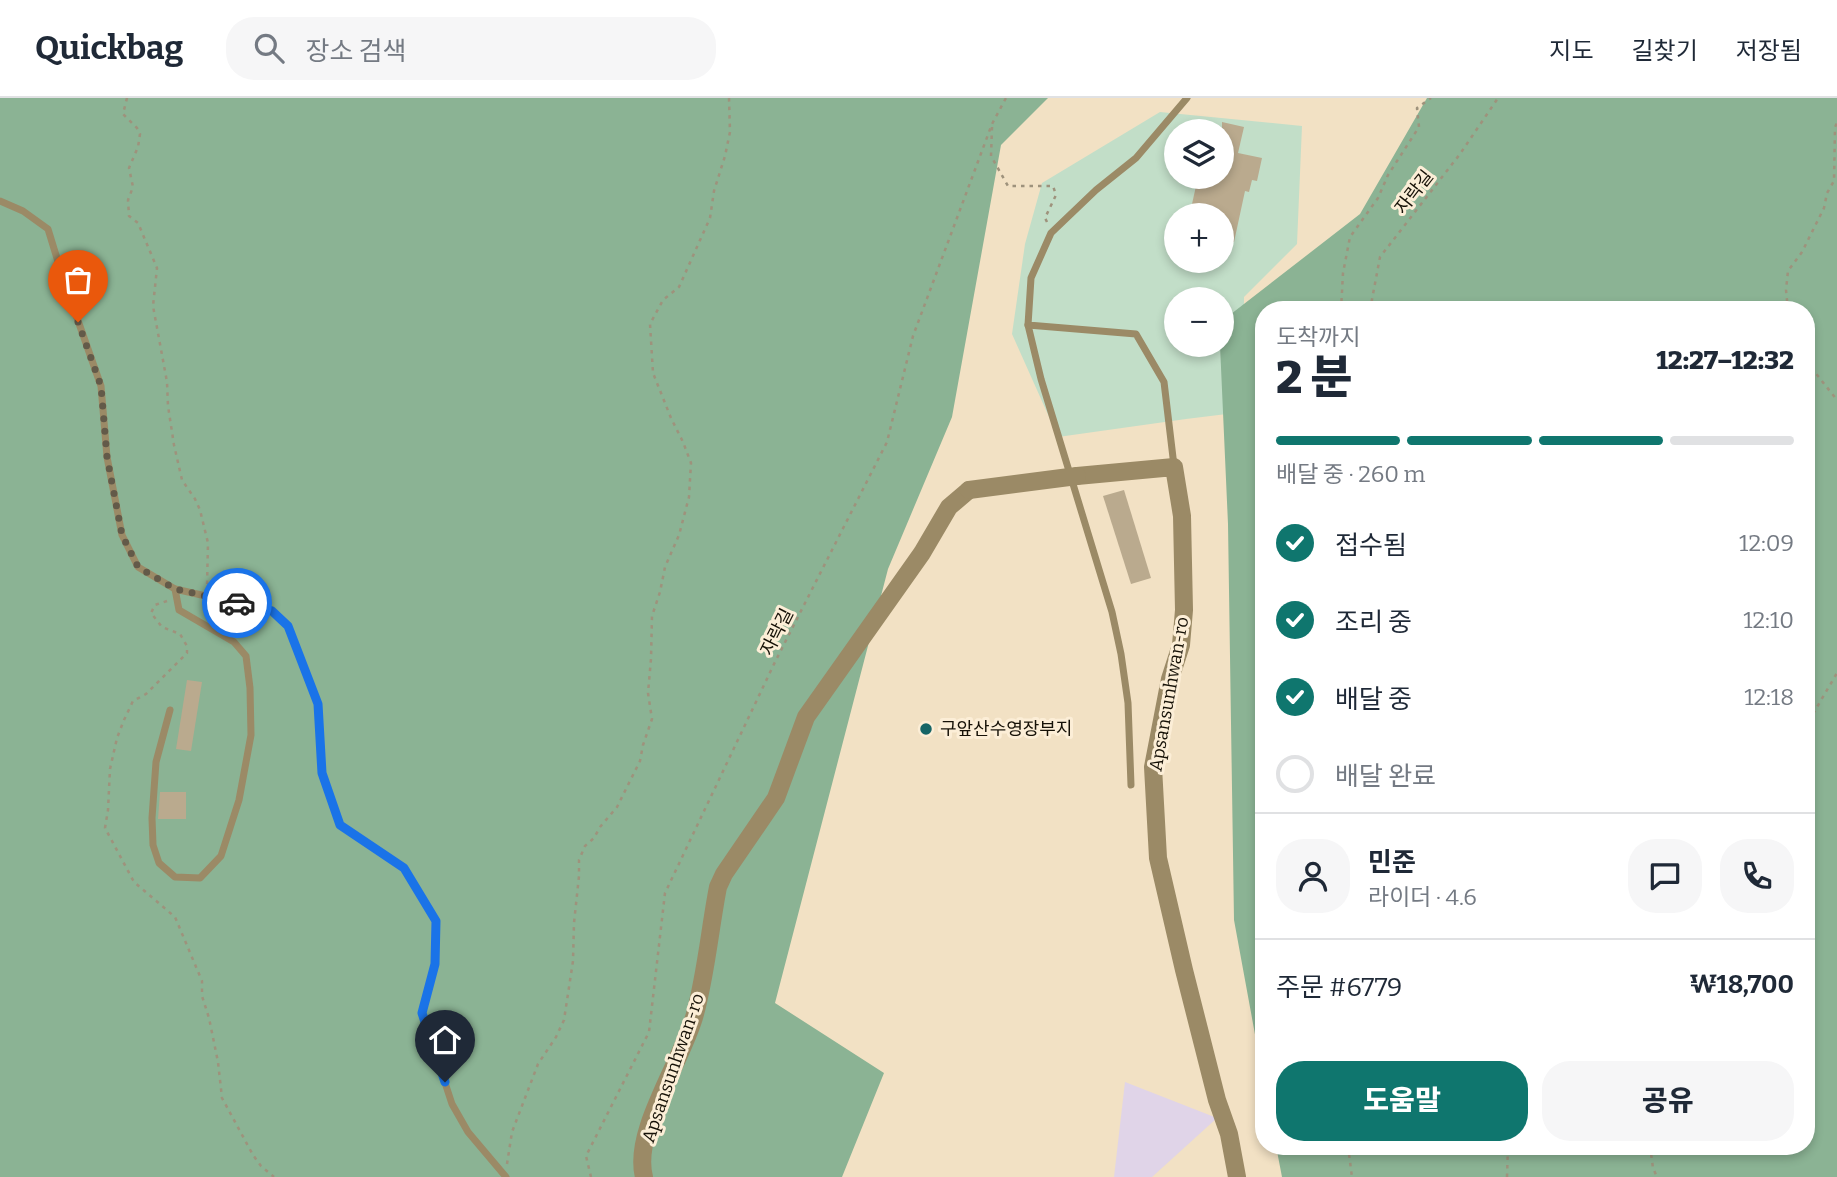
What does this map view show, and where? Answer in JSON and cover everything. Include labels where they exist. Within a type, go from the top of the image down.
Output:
[{"type":"street","name":"Apsansunhwan-ro","points":[[644,1177],[642,1167],[648,1128],[695,1016],[718,887],[776,798],[806,716],[922,553],[949,507],[969,491],[1077,476],[1174,467],[1182,516],[1184,610],[1181,645],[1170,678],[1153,766],[1158,858],[1217,1100],[1229,1134],[1237,1177]]},
{"type":"lane","points":[[1131,785],[1128,703],[1121,654],[1112,612],[1041,379],[1028,325],[1031,278],[1051,233],[1096,190],[1136,158],[1187,98]]},
{"type":"lane","points":[[0,201],[23,211],[48,229],[101,386],[107,457],[122,535],[138,567],[175,589],[272,611],[288,626],[318,704],[322,773],[340,825],[404,868],[436,921],[435,964],[422,1013],[452,1104],[468,1132],[506,1177]]},
{"type":"lane","points":[[1028,325],[1136,334],[1164,382],[1174,467]]},
{"type":"lane","points":[[170,710],[156,762],[153,845],[159,863],[175,877],[200,878],[221,856],[239,800],[251,735],[250,688],[246,656],[234,642],[179,610],[175,589]]},
{"type":"path","points":[[127,98],[123,114],[140,134],[129,168],[133,190],[128,200],[129,216],[138,223],[157,268],[153,306],[167,382],[174,445],[182,480],[200,510],[208,542],[207,596]]},
{"type":"path","points":[[506,1177],[512,1132],[538,1064],[564,1020],[573,961],[579,860],[585,846],[617,807],[640,761],[652,719],[648,693],[652,616],[664,567],[679,535],[689,497],[691,463],[653,373],[650,324],[663,300],[679,287],[710,218],[714,191],[730,132],[729,98]]},
{"type":"path","name":"자락길","points":[[591,1177],[586,1156],[649,1031],[665,893],[775,662],[887,442],[913,336],[992,124],[1006,98]]},
{"type":"path","points":[[1341,301],[1343,273],[1350,237],[1378,198],[1388,175],[1419,127],[1417,108],[1431,98]]},
{"type":"path","name":"자락길","points":[[1372,301],[1380,257],[1460,153],[1498,98]]},
{"type":"path","points":[[1787,301],[1788,271],[1802,252],[1834,181],[1837,122]]},
{"type":"path","points":[[992,124],[990,156],[1008,186],[1052,187],[1056,195],[1045,218],[1051,233]]},
{"type":"path","points":[[1815,372],[1837,400]]},
{"type":"path","points":[[1815,713],[1837,673]]},
{"type":"path","points":[[1349,1155],[1352,1177]]},
{"type":"path","points":[[1507,1155],[1507,1177]]},
{"type":"path","points":[[1651,1155],[1657,1177]]},
{"type":"shaded area","points":[[1125,1082],[1217,1118],[1152,1177],[1114,1177]]},
{"type":"green space","points":[[0,98],[1048,98],[1001,145],[952,417],[888,569],[775,1003],[884,1073],[842,1177],[0,1177]]},
{"type":"green space","points":[[1427,98],[1837,98],[1837,1177],[1282,1177],[1278,1155],[1815,1155],[1815,301],[1255,301],[1255,1034],[1234,920],[1228,524],[1221,357],[1234,357],[1234,312],[1360,214]]},
{"type":"green space","points":[[1160,112],[1231,119],[1164,119],[1164,189],[1234,189],[1234,119],[1302,126],[1297,244],[1244,297],[1243,412],[1058,437],[1012,334],[1025,244],[1042,183]]},
{"type":"building","points":[[1234,125],[1244,127],[1238,153],[1262,158],[1257,181],[1252,180],[1249,192],[1245,191],[1234,242],[1234,203],[1192,203],[1195,189],[1234,189]]},
{"type":"building","points":[[1124,490],[1151,578],[1131,584],[1103,496]]},
{"type":"building","points":[[187,680],[202,682],[191,751],[176,749]]},
{"type":"building","points":[[160,792],[186,792],[186,819],[158,819]]},
{"type":"way so far","points":[[78,322],[101,386],[107,457],[122,535],[138,567],[175,589],[237,603]]},
{"type":"place","name":"구앞산수영장부지","points":[[926,729]]},
{"type":"route","points":[[237,603],[272,611],[288,626],[318,704],[322,773],[340,825],[404,868],[436,921],[435,964],[422,1013],[445,1082]]}]
